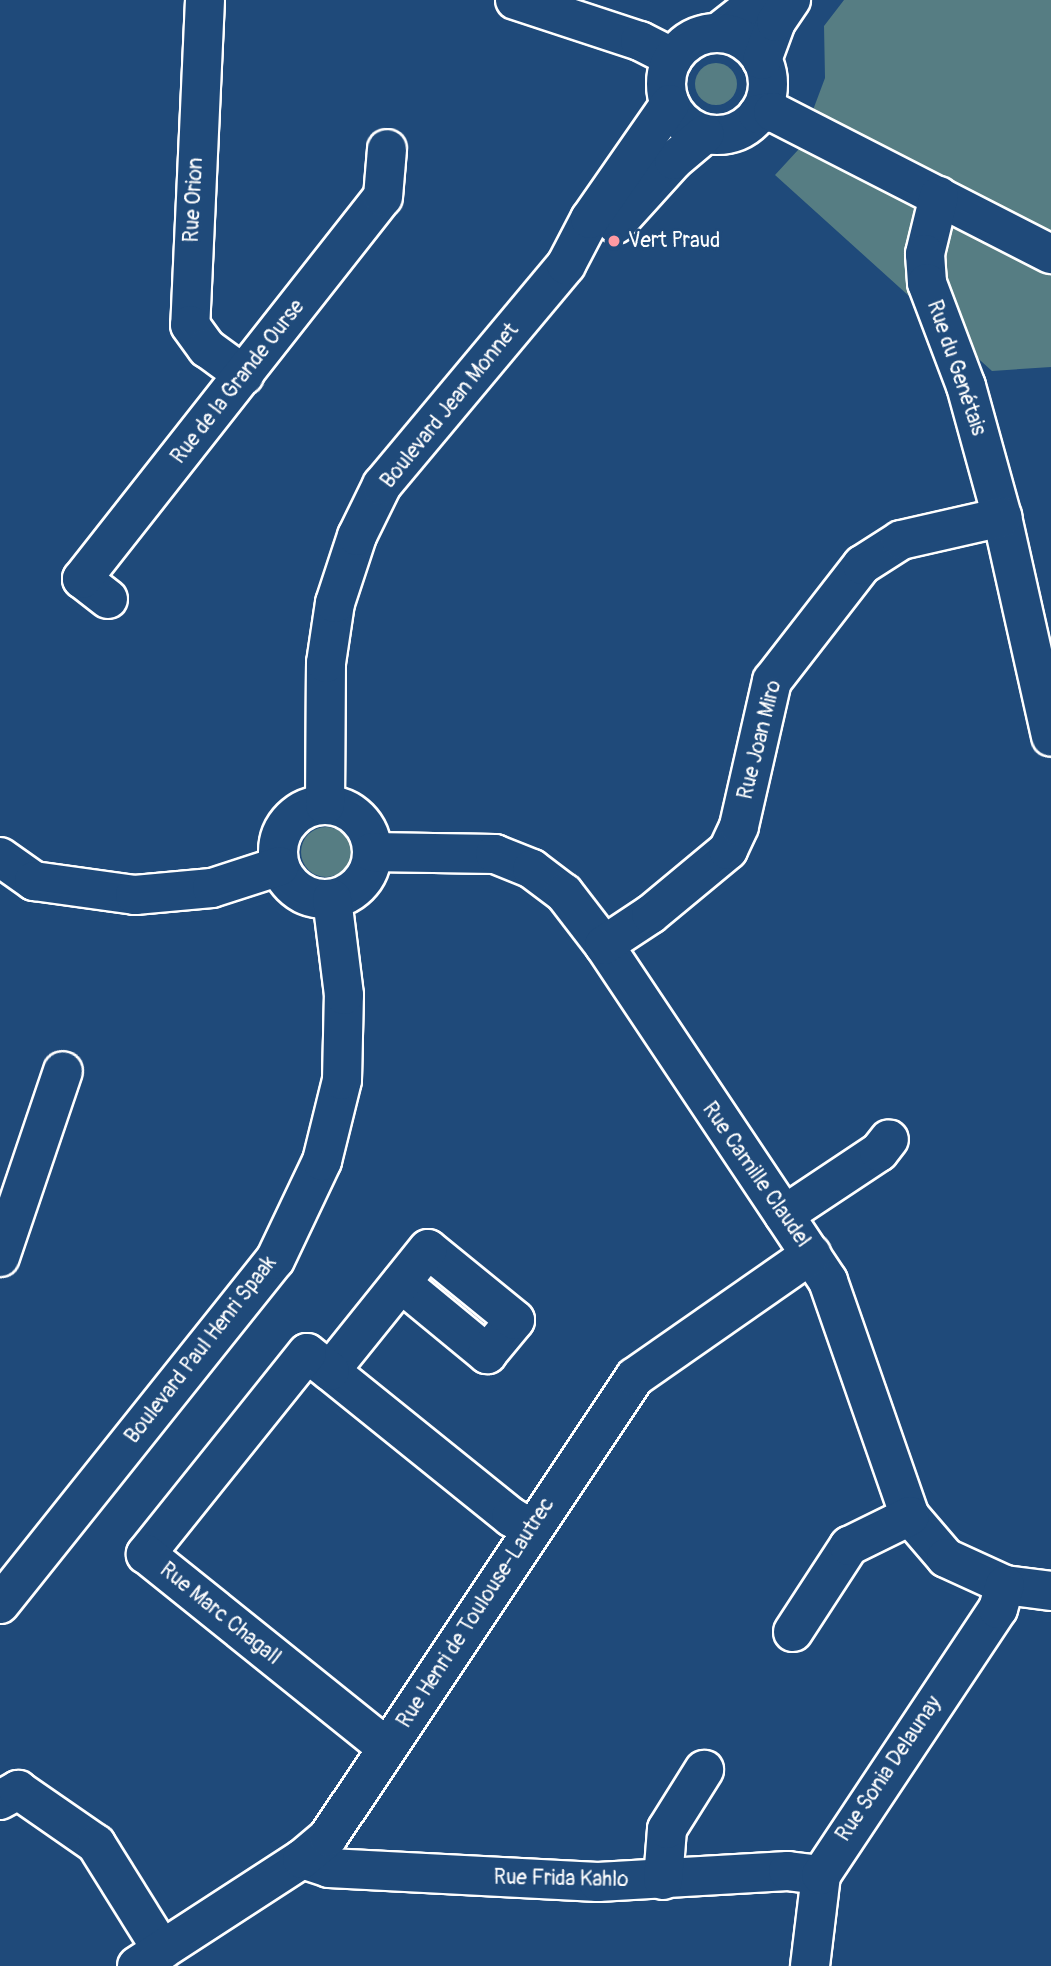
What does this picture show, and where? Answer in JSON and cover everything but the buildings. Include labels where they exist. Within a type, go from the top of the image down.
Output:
[{"type":"street","name":"Rue Orion","points":[[205,0],[190,325],[207,348],[244,375]]},
{"type":"street","points":[[516,0],[640,41],[673,58]]},
{"type":"street","points":[[760,0],[718,33],[692,40],[673,58],[666,79],[670,104],[687,126],[705,134],[737,131],[758,114],[768,90],[762,60],[776,22],[791,0]]},
{"type":"street","points":[[718,33],[744,41],[762,60]]},
{"type":"street","name":"Boulevard Jean Monnet","points":[[325,805],[326,663],[335,603],[357,536],[382,485],[566,265],[590,219],[670,104]]},
{"type":"street","points":[[758,114],[773,112],[1051,254]]},
{"type":"street","name":"Boulevard Jean Monnet","points":[[566,265],[607,234],[674,160],[705,134]]},
{"type":"street","name":"Rue de la Grande Ourse","points":[[107,599],[82,579],[383,197],[387,149]]},
{"type":"street","name":"Rue du Genétais","points":[[939,196],[925,254],[927,283],[966,386],[1002,517],[1051,737]]},
{"type":"street","name":"Rue Joan Miro","points":[[604,945],[652,914],[728,850],[739,826],[772,681],[862,565],[901,540],[1002,517]]},
{"type":"street","points":[[325,805],[344,809],[358,819],[370,837],[372,852],[360,884],[332,899],[297,891],[280,866],[278,843],[289,821],[305,809],[325,805]]},
{"type":"street","name":"Rue Camille Claudel","points":[[372,852],[475,852],[515,860],[564,893],[604,945],[811,1254],[835,1300],[910,1516],[946,1558],[1005,1585],[1051,1591]]},
{"type":"street","points":[[0,857],[17,883],[125,894],[169,895],[212,888],[280,866]]},
{"type":"street","name":"Boulevard Paul Henri Spaak","points":[[0,1604],[275,1260],[322,1161],[342,1080],[344,995],[332,899]]},
{"type":"street","points":[[0,1257],[63,1071]]},
{"type":"street","points":[[784,1215],[879,1152],[889,1139]]},
{"type":"street","name":"Rue Henri de Toulouse-Lautrec","points":[[149,1958],[302,1859],[328,1837],[635,1377],[811,1254]]},
{"type":"street","points":[[330,1371],[401,1283]]},
{"type":"street","name":"Rue Marc Chagall","points":[[387,1748],[146,1554],[306,1353],[511,1517],[532,1529]]},
{"type":"street","points":[[793,1632],[849,1546],[910,1516]]},
{"type":"street","name":"Rue Sonia Delaunay","points":[[810,1966],[821,1875],[998,1609],[1005,1585]]},
{"type":"street","points":[[663,1880],[667,1829],[704,1769]]},
{"type":"street","points":[[0,1800],[18,1790],[96,1844],[149,1958]]},
{"type":"street","name":"Rue Frida Kahlo","points":[[302,1859],[329,1868],[402,1874],[663,1880],[788,1871],[821,1875]]},
{"type":"green space","points":[[844,0],[1051,0],[1051,367],[992,371],[775,175],[798,150],[825,78],[824,26]]},
{"type":"green space","points":[[716,63],[731,69],[737,84],[731,99],[716,105],[701,99],[695,84],[701,69]]},
{"type":"green space","points":[[326,827],[344,834],[351,852],[344,870],[326,877],[308,870],[301,852],[308,834]]},
{"type":"place","name":"Vert Praud","points":[[614,241]]}]
